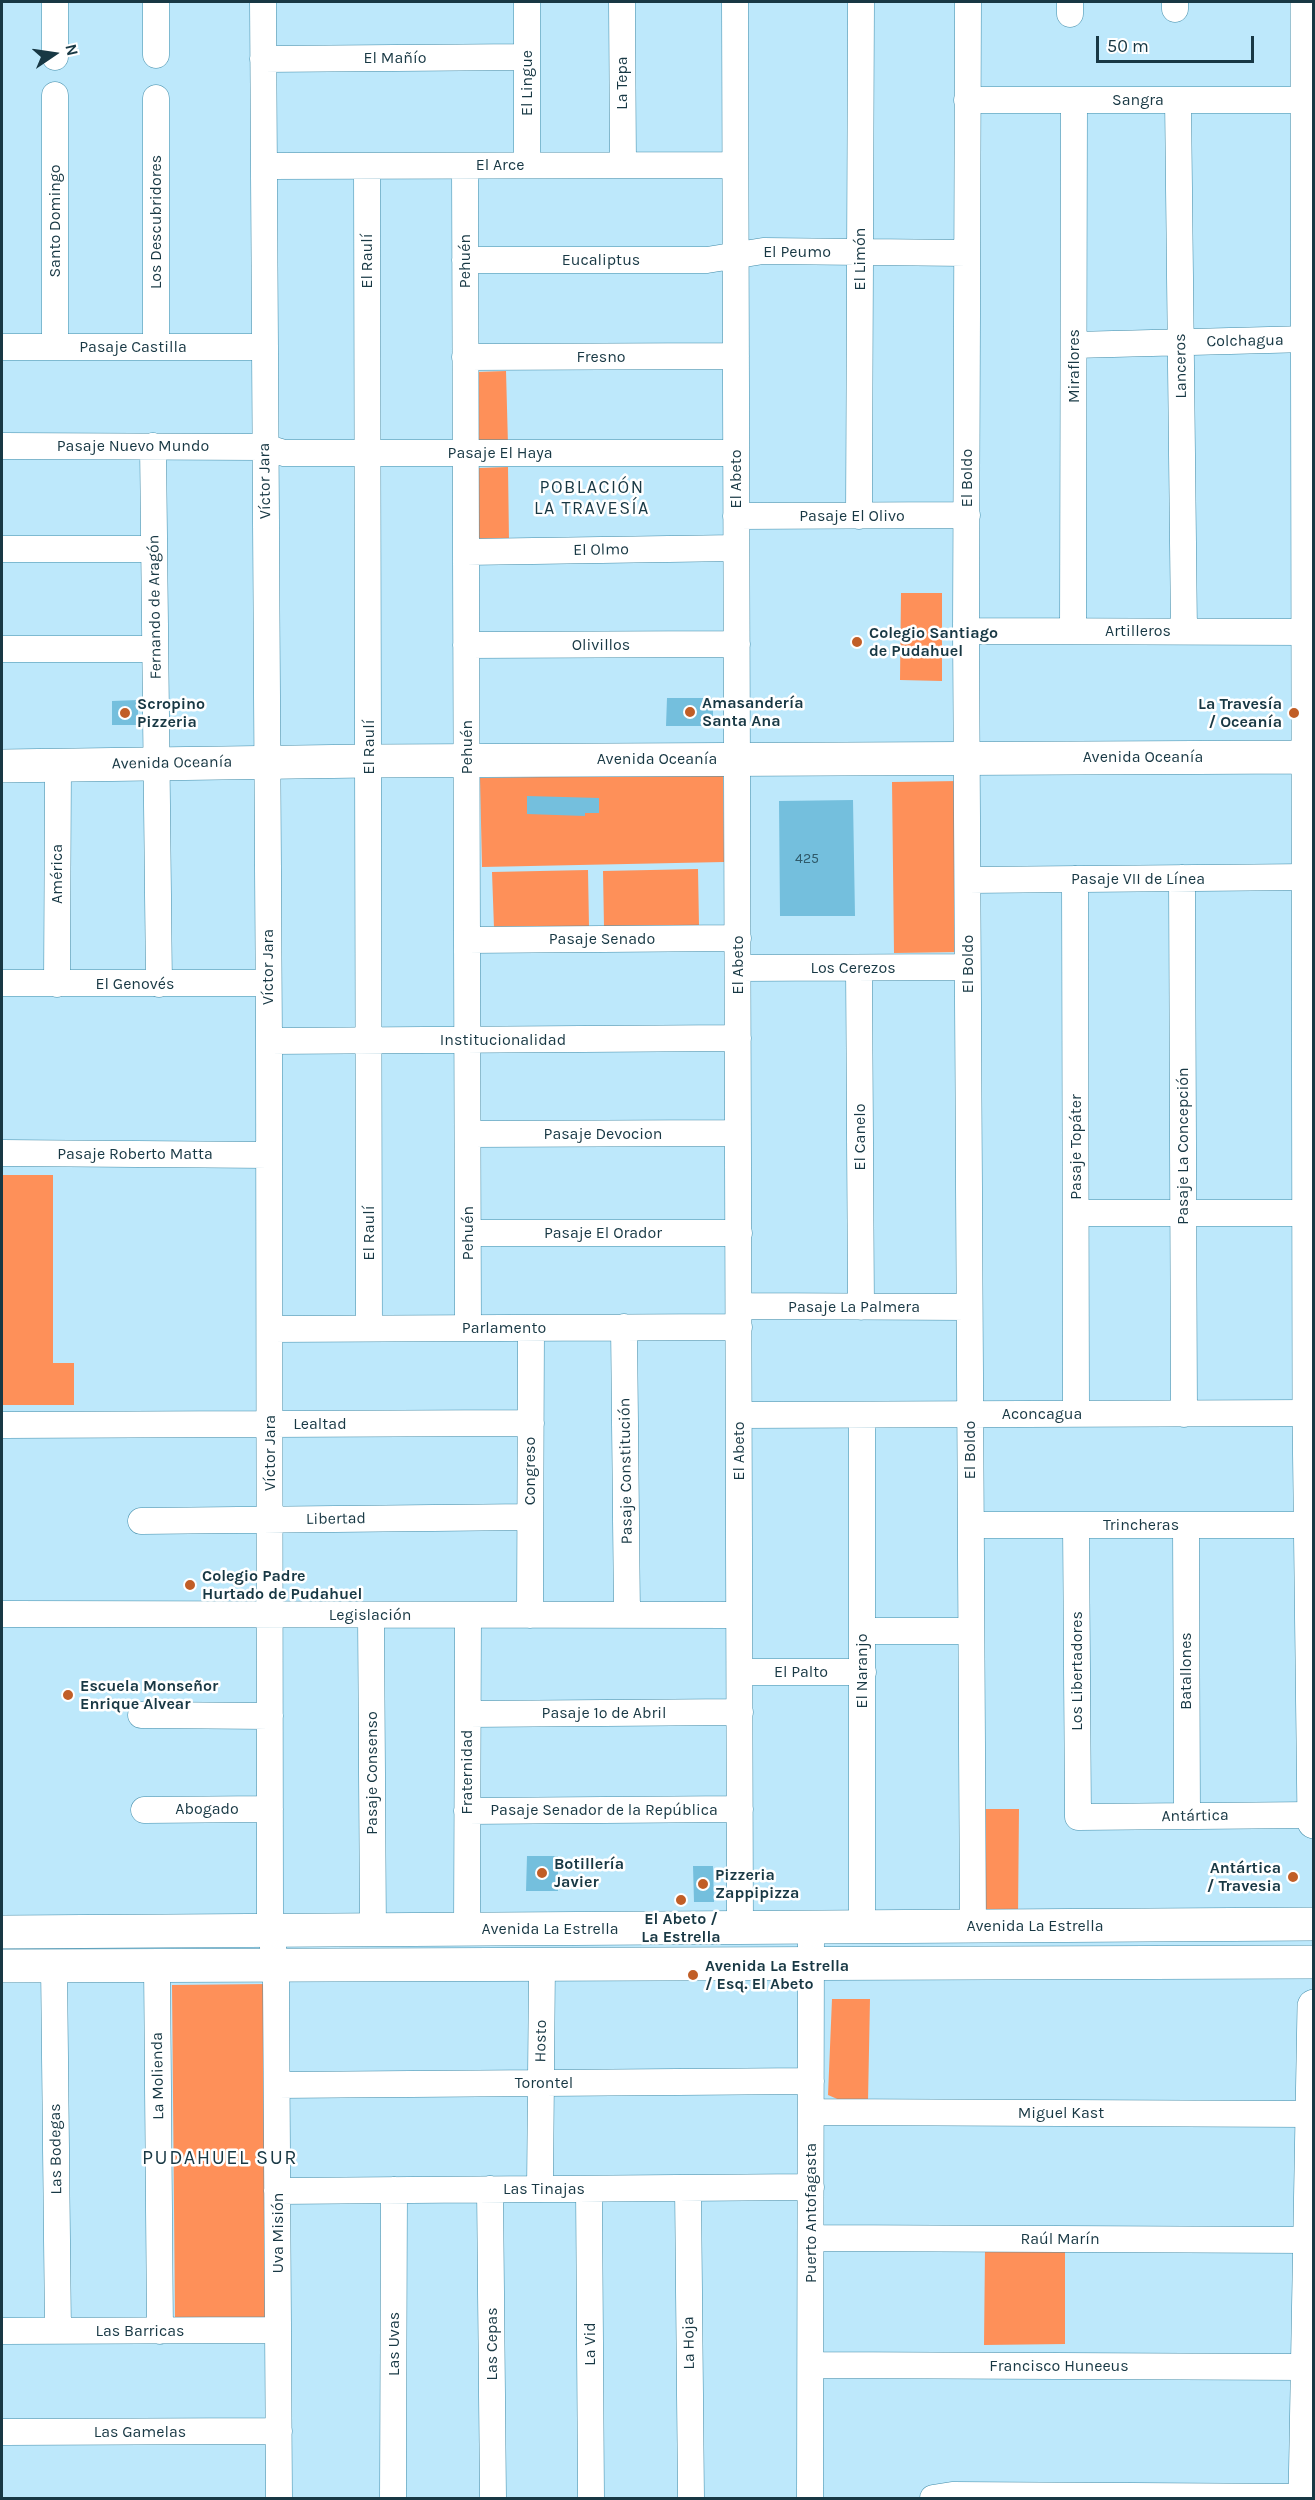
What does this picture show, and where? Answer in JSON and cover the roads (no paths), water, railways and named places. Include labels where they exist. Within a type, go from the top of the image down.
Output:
[{"type":"street","points":[[55,2],[55,57]]},
{"type":"street","points":[[156,2],[156,55]]},
{"type":"street","name":"Víctor Jara","points":[[263,2],[264,447],[268,762],[270,1932]]},
{"type":"street","name":"El Lingue","points":[[527,2],[527,165]]},
{"type":"street","name":"La Tepa","points":[[622,2],[623,165]]},
{"type":"street","name":"El Abeto","points":[[735,2],[740,1928]]},
{"type":"street","name":"El Limón","points":[[859,516],[861,2]]},
{"type":"street","name":"El Boldo","points":[[968,2],[966,630],[973,1926]]},
{"type":"street","points":[[1307,2],[1309,632],[1312,757],[1309,878],[1309,1413],[1314,1822]]},
{"type":"street","name":"El Mañío","points":[[263,59],[527,57]]},
{"type":"street","name":"Santo Domingo","points":[[55,94],[56,347]]},
{"type":"street","name":"Los Descubridores","points":[[156,98],[156,347]]},
{"type":"street","name":"Sangra","points":[[968,100],[1308,100]]},
{"type":"street","name":"Miraflores","points":[[1073,631],[1074,100]]},
{"type":"street","name":"Lanceros","points":[[1178,100],[1184,631]]},
{"type":"street","name":"El Arce","points":[[264,166],[735,165]]},
{"type":"street","name":"El Raulí","points":[[367,166],[369,1328]]},
{"type":"street","name":"Pehuén","points":[[465,166],[468,1328]]},
{"type":"street","name":"El Peumo","points":[[736,255],[763,251],[967,253]]},
{"type":"street","name":"Eucaliptus","points":[[465,260],[707,260],[736,255]]},
{"type":"street","name":"Colchagua","points":[[1074,345],[1308,339]]},
{"type":"street","name":"Pasaje Castilla","points":[[2,347],[264,347]]},
{"type":"street","name":"Fresno","points":[[465,357],[736,356]]},
{"type":"street","name":"Pasaje Nuevo Mundo","points":[[2,446],[264,447]]},
{"type":"street","name":"Fernando de Aragón","points":[[153,446],[159,984]]},
{"type":"street","name":"Pasaje El Haya","points":[[264,447],[284,453],[736,453]]},
{"type":"street","name":"Pasaje El Olivo","points":[[736,516],[967,515]]},
{"type":"street","name":"El Olmo","points":[[466,552],[736,548]]},
{"type":"street","points":[[2,549],[154,549]]},
{"type":"street","name":"Artilleros","points":[[966,630],[1309,632]]},
{"type":"street","name":"Olivillos","points":[[466,645],[736,644]]},
{"type":"street","points":[[2,649],[155,649]]},
{"type":"street","name":"Avenida Oceanía","points":[[2,766],[468,760],[1312,757]]},
{"type":"street","name":"América","points":[[57,984],[58,765]]},
{"type":"street","name":"Pasaje La Concepción","points":[[1182,878],[1184,1414]]},
{"type":"street","name":"Pasaje VII de Línea","points":[[968,880],[1309,878]]},
{"type":"street","name":"Pasaje Topáter","points":[[1075,879],[1076,1414]]},
{"type":"street","name":"Pasaje Senado","points":[[467,940],[738,938]]},
{"type":"street","name":"Los Cerezos","points":[[738,968],[968,968]]},
{"type":"street","name":"El Canelo","points":[[859,968],[861,1306]]},
{"type":"street","name":"El Genovés","points":[[2,984],[268,983]]},
{"type":"street","name":"Institucionalidad","points":[[269,1041],[738,1038]]},
{"type":"street","name":"Pasaje Devocion","points":[[468,1134],[738,1133]]},
{"type":"street","name":"Pasaje Roberto Matta","points":[[2,1153],[269,1155]]},
{"type":"street","points":[[1076,1213],[1309,1213]]},
{"type":"street","name":"Pasaje El Orador","points":[[468,1233],[739,1233]]},
{"type":"street","name":"Pasaje La Palmera","points":[[739,1316],[861,1306],[969,1307]]},
{"type":"street","name":"Parlamento","points":[[270,1329],[624,1327],[739,1316]]},
{"type":"street","name":"Pasaje Constitución","points":[[624,1327],[627,1615]]},
{"type":"street","name":"Congreso","points":[[530,1615],[531,1328]]},
{"type":"street","name":"Aconcagua","points":[[739,1415],[1309,1413]]},
{"type":"street","name":"El Naranjo","points":[[862,1415],[862,1927]]},
{"type":"street","name":"Lealtad","points":[[2,1425],[531,1423]]},
{"type":"street","name":"Libertad","points":[[141,1521],[530,1517]]},
{"type":"street","name":"Trincheras","points":[[971,1525],[1310,1526]]},
{"type":"street","name":"Batallones","points":[[1186,1525],[1186,1816]]},
{"type":"street","name":"Los Libertadores","points":[[1076,1526],[1078,1817]]},
{"type":"street","name":"Legislación","points":[[2,1614],[739,1615]]},
{"type":"street","name":"Pasaje Consenso","points":[[371,1615],[373,1931]]},
{"type":"street","name":"Fraternidad","points":[[467,1930],[468,1615]]},
{"type":"street","points":[[862,1631],[971,1631]]},
{"type":"street","name":"El Palto","points":[[740,1672],[862,1672]]},
{"type":"street","name":"Pasaje 1º de Abril","points":[[468,1714],[740,1712]]},
{"type":"street","points":[[141,1715],[270,1716]]},
{"type":"street","name":"Abogado","points":[[144,1810],[270,1809]]},
{"type":"street","name":"Pasaje Senador de la República","points":[[467,1810],[740,1809]]},
{"type":"street","name":"Antártica","points":[[1078,1817],[1313,1815]]},
{"type":"street","name":"Avenida La Estrella","points":[[2,1932],[1314,1924]]},
{"type":"street","name":"Puerto Antofagasta","points":[[810,2499],[812,1927]]},
{"type":"street","name":"Uva Misión","points":[[270,1932],[274,1965],[277,2085],[279,2499]]},
{"type":"street","points":[[2,1966],[1314,1962]]},
{"type":"street","name":"Hosto","points":[[540,2189],[542,1965]]},
{"type":"street","name":"Las Bodegas","points":[[54,1966],[58,2331]]},
{"type":"street","name":"La Molienda","points":[[157,1966],[160,2331]]},
{"type":"street","points":[[933,2499],[952,2495],[1308,2497],[1314,2006]]},
{"type":"street","name":"Torontel","points":[[277,2085],[811,2081]]},
{"type":"street","name":"Miguel Kast","points":[[811,2112],[1312,2114]]},
{"type":"street","name":"Las Tinajas","points":[[277,2191],[811,2187]]},
{"type":"street","name":"La Hoja","points":[[688,2188],[691,2499]]},
{"type":"street","name":"Las Cepas","points":[[490,2189],[493,2499]]},
{"type":"street","name":"La Vid","points":[[589,2189],[591,2499]]},
{"type":"street","name":"Las Uvas","points":[[393,2499],[394,2190]]},
{"type":"street","name":"Raúl Marín","points":[[811,2238],[1310,2240]]},
{"type":"street","name":"Las Barricas","points":[[2,2331],[278,2330]]},
{"type":"street","name":"Francisco Huneeus","points":[[811,2365],[1308,2367]]},
{"type":"street","name":"Las Gamelas","points":[[2,2432],[279,2431]]},
{"type":"place","name":"Colegio Santiago de Pudahuel","points":[[857,642]]},
{"type":"place","name":"Amasandería Santa Ana","points":[[690,712]]},
{"type":"place","name":"Scropino Pizzeria","points":[[125,713]]},
{"type":"place","name":"La Travesía / Oceanía","points":[[1294,713]]},
{"type":"place","name":"Colegio Padre Hurtado de Pudahuel","points":[[190,1585]]},
{"type":"place","name":"Escuela Monseñor Enrique Alvear","points":[[68,1695]]},
{"type":"place","name":"Botillería Javier","points":[[542,1873]]},
{"type":"place","name":"Antártica / Travesia","points":[[1293,1877]]},
{"type":"place","name":"Pizzeria Zappipizza","points":[[703,1884]]},
{"type":"place","name":"El Abeto / La Estrella","points":[[681,1900]]},
{"type":"place","name":"Avenida La Estrella / Esq. El Abeto","points":[[693,1975]]},
{"type":"district","name":"POBLACIÓN LA TRAVESÍA","points":[[592,498]]},
{"type":"district","name":"PUDAHUEL SUR","points":[[220,2158]]}]
